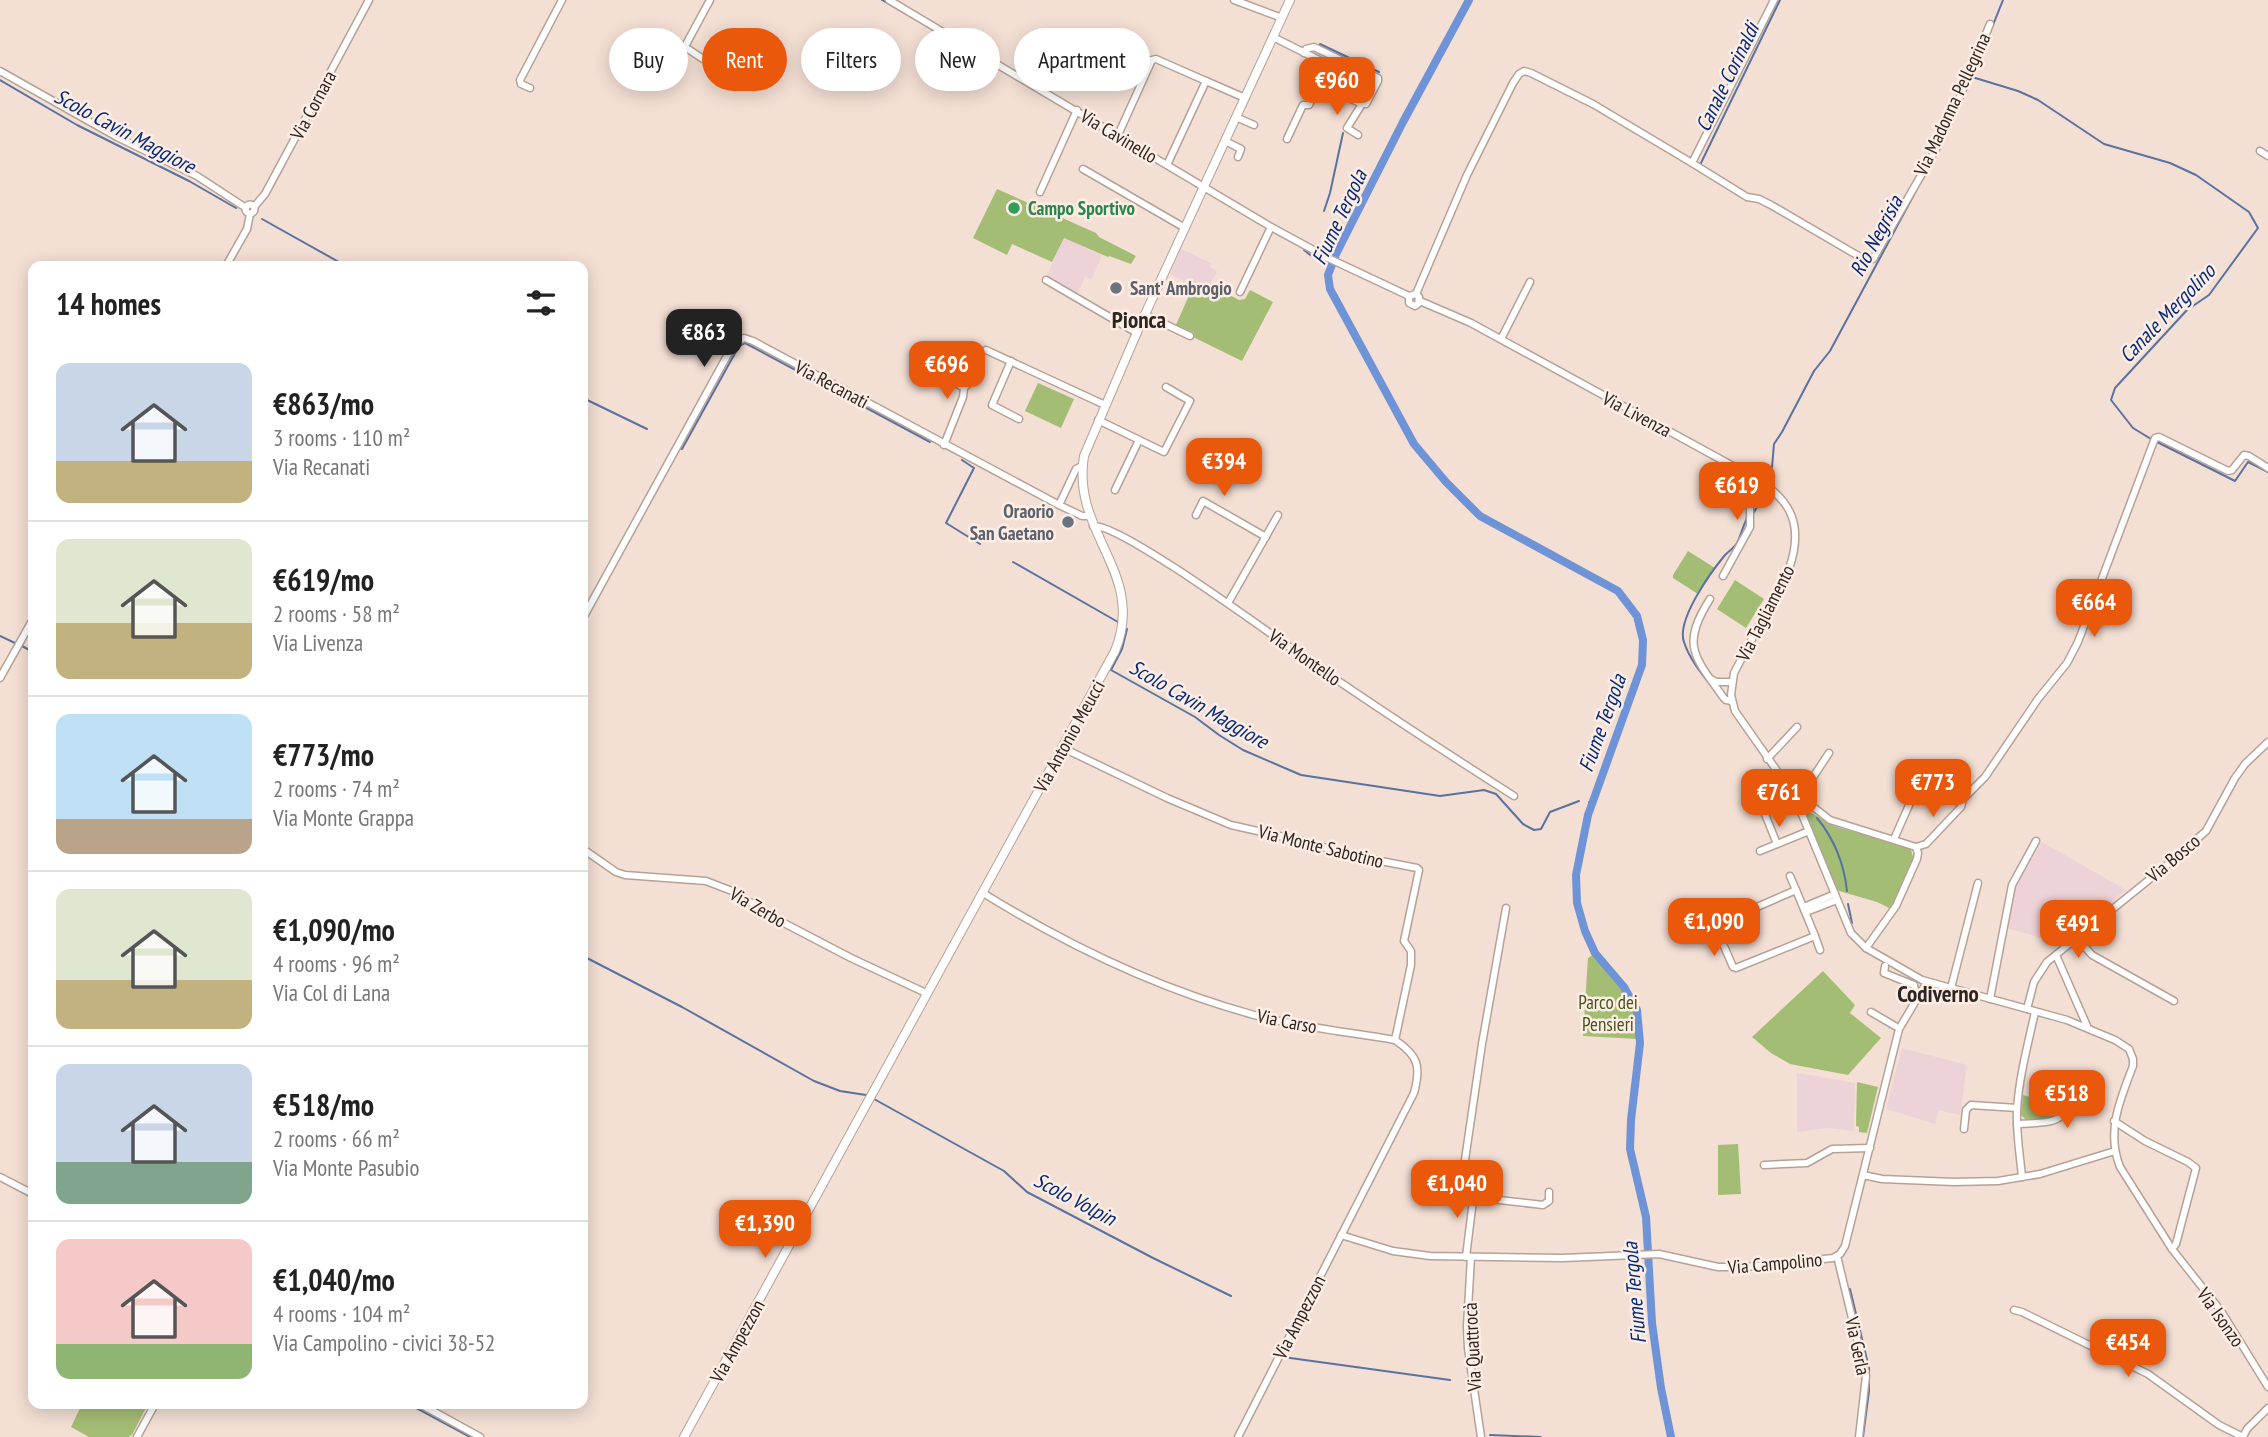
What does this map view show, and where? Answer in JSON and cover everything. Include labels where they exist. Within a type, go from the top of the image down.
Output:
[{"type":"main road","name":"Via Antonio Meucci","points":[[870,1097],[1115,651],[1122,628],[1124,607],[1120,586],[1089,516],[1083,491],[1084,456],[1137,333],[1290,0]]},
{"type":"main road","name":"Via Ampezzon","points":[[684,1437],[870,1097]]},
{"type":"street","name":"Via Cornara","points":[[248,211],[250,205],[254,207],[265,194],[369,0]]},
{"type":"street","points":[[530,88],[521,84],[520,80],[562,0]]},
{"type":"street","points":[[688,41],[710,0]]},
{"type":"street","name":"Via Cavinello","points":[[889,0],[1204,186]]},
{"type":"street","points":[[1234,0],[1282,18]]},
{"type":"street","points":[[1692,163],[1774,0]]},
{"type":"street","name":"Via Madonna Pellegrina","points":[[1415,297],[1467,175],[1513,83],[1524,71],[1593,104],[1747,197],[1771,205],[1863,260],[1871,261],[1935,151],[1990,24]]},
{"type":"street","points":[[1273,37],[1323,63],[1324,72],[1319,84],[1309,104],[1303,105],[1287,139]]},
{"type":"street","points":[[1304,52],[1314,47],[1378,78],[1366,104],[1362,104],[1347,128],[1358,135]]},
{"type":"street","points":[[1118,135],[1152,60],[1156,59],[1245,98]]},
{"type":"street","points":[[0,71],[117,137],[197,176],[248,211],[247,229],[229,261]]},
{"type":"street","points":[[1167,165],[1206,81]]},
{"type":"street","points":[[1319,84],[1362,104]]},
{"type":"street","points":[[1040,192],[1077,110]]},
{"type":"street","points":[[1236,117],[1254,125]]},
{"type":"street","points":[[1225,141],[1241,149],[1238,156]]},
{"type":"street","points":[[2260,150],[2268,156]]},
{"type":"street","points":[[1083,169],[1185,228]]},
{"type":"street","name":"Via Livenza","points":[[1204,186],[1328,258],[1471,323],[1753,477]]},
{"type":"street","points":[[1240,292],[1271,227]]},
{"type":"street","points":[[1046,280],[1137,333]]},
{"type":"street","points":[[1501,340],[1530,282]]},
{"type":"street","points":[[1146,315],[1190,336]]},
{"type":"street","name":"Via Recanati","points":[[588,609],[733,345],[741,339],[753,341],[1059,505],[1082,516],[1089,516]]},
{"type":"street","points":[[986,349],[1105,405]]},
{"type":"street","points":[[1011,361],[992,405],[1019,419]]},
{"type":"street","points":[[944,445],[974,364]]},
{"type":"street","points":[[938,375],[964,387]]},
{"type":"street","points":[[1098,420],[1164,452],[1190,401],[1166,387]]},
{"type":"street","points":[[1866,948],[1896,906],[1917,859],[1916,847],[1926,844],[1961,807],[1963,799],[1985,777],[2038,699],[2067,663],[2078,642],[2155,438],[2159,437],[2228,471],[2232,470],[2244,455],[2268,468]]},
{"type":"street","points":[[1115,489],[1139,440]]},
{"type":"street","points":[[1059,505],[1076,469],[1082,466]]},
{"type":"street","points":[[1723,576],[1750,527],[1750,485],[1753,477]]},
{"type":"street","name":"Via Tagliamento","points":[[1753,477],[1776,492],[1789,511],[1796,529],[1795,551],[1789,569],[1731,682],[1732,701],[1740,721],[1797,796],[1830,820],[1916,847]]},
{"type":"street","points":[[1196,515],[1203,501],[1266,537]]},
{"type":"street","points":[[1228,603],[1278,515]]},
{"type":"street","name":"Via Montello","points":[[1093,526],[1103,527],[1136,545],[1228,603],[1317,667],[1514,796]]},
{"type":"street","points":[[1710,599],[1697,622],[1693,642],[1698,661],[1723,697],[1732,701]]},
{"type":"street","points":[[0,678],[28,628]]},
{"type":"street","name":"Via Tagliamento","points":[[1710,678],[1716,682],[1731,682]]},
{"type":"street","points":[[1767,759],[1797,727]]},
{"type":"street","name":"Via Bosco","points":[[2027,1009],[2034,982],[2041,969],[2206,831],[2235,778],[2268,742]]},
{"type":"street","name":"Via Monte Sabotino","points":[[1063,748],[1167,798],[1231,825],[1350,855],[1417,868],[1419,870],[1404,941],[1411,951],[1411,965],[1395,1040]]},
{"type":"street","points":[[1829,753],[1797,796],[1851,933],[1866,948],[1927,982],[2027,1009],[2088,1029]]},
{"type":"street","points":[[1894,839],[1910,803],[1923,787],[1930,786],[1963,799]]},
{"type":"street","points":[[1765,814],[1777,844]]},
{"type":"street","points":[[1760,852],[1809,831]]},
{"type":"street","points":[[1990,999],[2012,885],[2036,841]]},
{"type":"street","name":"Via Zerbo","points":[[588,853],[625,875],[695,880],[733,891],[782,922],[926,993]]},
{"type":"street","points":[[1790,876],[1821,950]]},
{"type":"street","points":[[1951,988],[1978,883]]},
{"type":"street","points":[[1796,890],[1720,923],[1717,930],[1731,966],[1736,968],[1815,936]]},
{"type":"street","name":"Via Carso","points":[[983,893],[1069,942],[1179,990],[1258,1016],[1395,1040]]},
{"type":"street","points":[[1805,910],[1836,897]]},
{"type":"street","points":[[1506,908],[1482,1044],[1462,1195],[1473,1200],[1481,1198],[1543,1205],[1549,1201],[1549,1192]]},
{"type":"street","points":[[2077,938],[2092,955],[2174,1001]]},
{"type":"street","points":[[2056,955],[2088,1029]]},
{"type":"street","points":[[1885,966],[1884,973],[1905,980],[1914,985],[1915,990]]},
{"type":"street","name":"Via Campolino","points":[[1341,1235],[1409,1255],[1563,1258],[1654,1254],[1718,1267],[1745,1268],[1818,1261],[1837,1256],[1845,1246],[1899,1029],[1927,982]]},
{"type":"street","points":[[2071,1022],[2076,1018],[2078,1010]]},
{"type":"street","points":[[1871,1012],[1895,1026]]},
{"type":"street","points":[[2022,1177],[2017,1108],[2035,1012]]},
{"type":"street","name":"Via Isonzo","points":[[2088,1029],[2129,1049],[2133,1059],[2114,1121],[2115,1151],[2125,1175],[2172,1249],[2221,1311],[2268,1387]]},
{"type":"street","points":[[1341,1235],[1414,1093],[1419,1074],[1418,1062],[1405,1046],[1395,1040]]},
{"type":"street","points":[[2017,1124],[2053,1121],[2066,1114],[2078,1084]]},
{"type":"street","points":[[1964,1129],[1966,1110],[1971,1105],[2017,1108]]},
{"type":"street","points":[[2114,1121],[2196,1168],[2176,1244],[2172,1249]]},
{"type":"street","points":[[1764,1165],[1807,1163],[1829,1149],[1870,1148]]},
{"type":"street","points":[[1863,1175],[1882,1179],[1998,1181],[2061,1168],[2115,1151]]},
{"type":"street","points":[[0,1177],[28,1191]]},
{"type":"street","name":"Via Quattrocà","points":[[1473,1200],[1467,1326],[1481,1437]]},
{"type":"street","name":"Via Ampezzon","points":[[1238,1437],[1341,1235]]},
{"type":"street","name":"Via Gerla","points":[[1837,1256],[1866,1376],[1859,1437]]},
{"type":"street","points":[[2014,1310],[2148,1374],[2219,1425],[2243,1437],[2247,1429],[2268,1408]]},
{"type":"street","points":[[137,1437],[152,1409]]},
{"type":"street","points":[[429,1409],[480,1437]]},
{"type":"shaded area","points":[[1064,238],[1102,255],[1092,279],[1085,277],[1077,294],[1046,277]]},
{"type":"shaded area","points":[[1181,249],[1211,263],[1210,267],[1217,271],[1206,292],[1170,274]]},
{"type":"shaded area","points":[[2042,842],[2126,890],[2073,932],[2067,927],[2050,922],[2045,939],[2007,928],[2015,885]]},
{"type":"shaded area","points":[[1902,1048],[1967,1065],[1960,1115],[1939,1110],[1935,1124],[1886,1109]]},
{"type":"shaded area","points":[[1797,1073],[1855,1083],[1854,1131],[1828,1128],[1797,1132]]},
{"type":"green space","name":"Campo Sportivo","points":[[997,189],[1096,233],[1136,256],[1131,264],[1064,238],[1052,262],[1012,244],[1007,255],[973,238]]},
{"type":"green space","points":[[1211,285],[1239,300],[1245,299],[1250,290],[1273,302],[1242,361],[1193,337],[1194,333],[1175,327],[1191,291],[1205,298]]},
{"type":"green space","points":[[1038,383],[1074,399],[1061,428],[1025,411]]},
{"type":"green space","points":[[1688,551],[1715,568],[1698,594],[1673,578]]},
{"type":"green space","points":[[1735,580],[1764,599],[1746,628],[1717,609]]},
{"type":"green space","points":[[1803,810],[1837,827],[1885,839],[1911,850],[1914,859],[1891,909],[1836,890]]},
{"type":"green space","name":"Parco dei Pensieri","points":[[1594,954],[1622,987],[1635,1012],[1637,1039],[1583,1036],[1588,958]]},
{"type":"green space","points":[[1823,971],[1855,1005],[1850,1013],[1881,1038],[1848,1075],[1790,1064],[1752,1037]]},
{"type":"green space","points":[[1857,1082],[1878,1087],[1867,1133],[1859,1132],[1859,1127],[1856,1126]]},
{"type":"green space","points":[[2023,1095],[2066,1107],[2064,1113],[2052,1119],[2027,1121],[2021,1115]]},
{"type":"green space","points":[[1738,1144],[1741,1194],[1718,1195],[1718,1145]]},
{"type":"green space","points":[[80,1409],[145,1409],[130,1437],[89,1437],[71,1427]]},
{"type":"waterway","points":[[882,0],[930,28]]},
{"type":"waterway","name":"Fiume Tergola","points":[[1469,0],[1403,122],[1328,275],[1330,289],[1414,444],[1446,482],[1480,516],[1618,591],[1637,616],[1643,640],[1642,665],[1588,815],[1576,875],[1577,903],[1595,953],[1624,987],[1637,1010],[1640,1043],[1630,1149],[1646,1217],[1652,1323],[1671,1437]]},
{"type":"waterway","name":"Canale Corinaldi","points":[[1700,165],[1780,0]]},
{"type":"waterway","name":"Rio Negrisia","points":[[1993,25],[2003,0]]},
{"type":"waterway","points":[[1320,44],[1379,72]]},
{"type":"waterway","name":"Rio Negrisia","points":[[1946,134],[1983,50]]},
{"type":"waterway","name":"Canale Mergolino","points":[[1972,77],[2038,100],[2104,144],[2170,163],[2196,175],[2249,212],[2258,228],[2209,295],[2187,310],[2115,388],[2111,400],[2133,428],[2151,439]]},
{"type":"waterway","name":"Scolo Cavin Maggiore","points":[[0,80],[77,125],[189,181],[236,208]]},
{"type":"waterway","points":[[1324,211],[1343,133]]},
{"type":"waterway","name":"Rio Negrisia","points":[[1766,480],[1772,467],[1774,444],[1814,371],[1830,351],[1917,189]]},
{"type":"waterway","name":"Scolo Cavin Maggiore","points":[[262,219],[337,261]]},
{"type":"waterway","points":[[1304,250],[1314,258]]},
{"type":"waterway","name":"Scolo Cavin Maggiore","points":[[680,448],[682,449],[739,346],[745,343],[930,442]]},
{"type":"waterway","name":"Scolo Cavin Maggiore","points":[[588,400],[647,429]]},
{"type":"waterway","name":"Canale Mergolino","points":[[2157,442],[2235,481],[2248,462],[2268,472]]},
{"type":"waterway","name":"Scolo Cavin Maggiore","points":[[962,460],[974,468],[946,523],[980,544]]},
{"type":"waterway","name":"Rio Negrisia","points":[[1754,512],[1761,493]]},
{"type":"waterway","name":"Rio Negrisia","points":[[1717,693],[1690,656],[1683,633],[1696,597],[1725,555],[1737,543],[1747,518]]},
{"type":"waterway","name":"Scolo Cavin Maggiore","points":[[1013,562],[1118,622]]},
{"type":"waterway","name":"Scolo Cavin Maggiore","points":[[1127,629],[1122,649],[1111,670],[1195,717],[1243,750],[1301,775],[1440,796],[1484,790],[1496,794],[1523,824],[1534,830],[1541,829],[1550,812],[1579,801]]},
{"type":"waterway","name":"Scolo Volpin","points":[[0,636],[17,644]]},
{"type":"waterway","name":"Scolo Volpin","points":[[22,646],[28,649]]},
{"type":"waterway","name":"Rio Negrisia","points":[[1817,818],[1838,852],[1847,891]]},
{"type":"waterway","name":"Rio Negrisia","points":[[1848,904],[1852,923]]},
{"type":"waterway","name":"Scolo Volpin","points":[[588,959],[682,1007],[814,1081],[840,1091],[866,1095]]},
{"type":"waterway","name":"Scolo Volpin","points":[[874,1099],[1004,1171],[1027,1192],[1231,1296]]},
{"type":"waterway","points":[[13,1187],[28,1195]]},
{"type":"waterway","name":"Rio Negrisia","points":[[1850,1289],[1869,1368],[1863,1437]]},
{"type":"waterway","name":"Scolo Volpin","points":[[1283,1357],[1450,1380]]},
{"type":"waterway","points":[[418,1409],[470,1437]]},
{"type":"waterway","name":"Scolo Volpin","points":[[1490,1435],[1541,1437]]},
{"type":"place","name":"Campo Sportivo","points":[[1014,208]]},
{"type":"place","name":"Sant' Ambrogio","points":[[1116,288]]},
{"type":"place","name":"Oraorio San Gaetano","points":[[1068,522]]},
{"type":"district","name":"Pionca","points":[[1139,319]]},
{"type":"district","name":"Codiverno","points":[[1938,993]]}]
